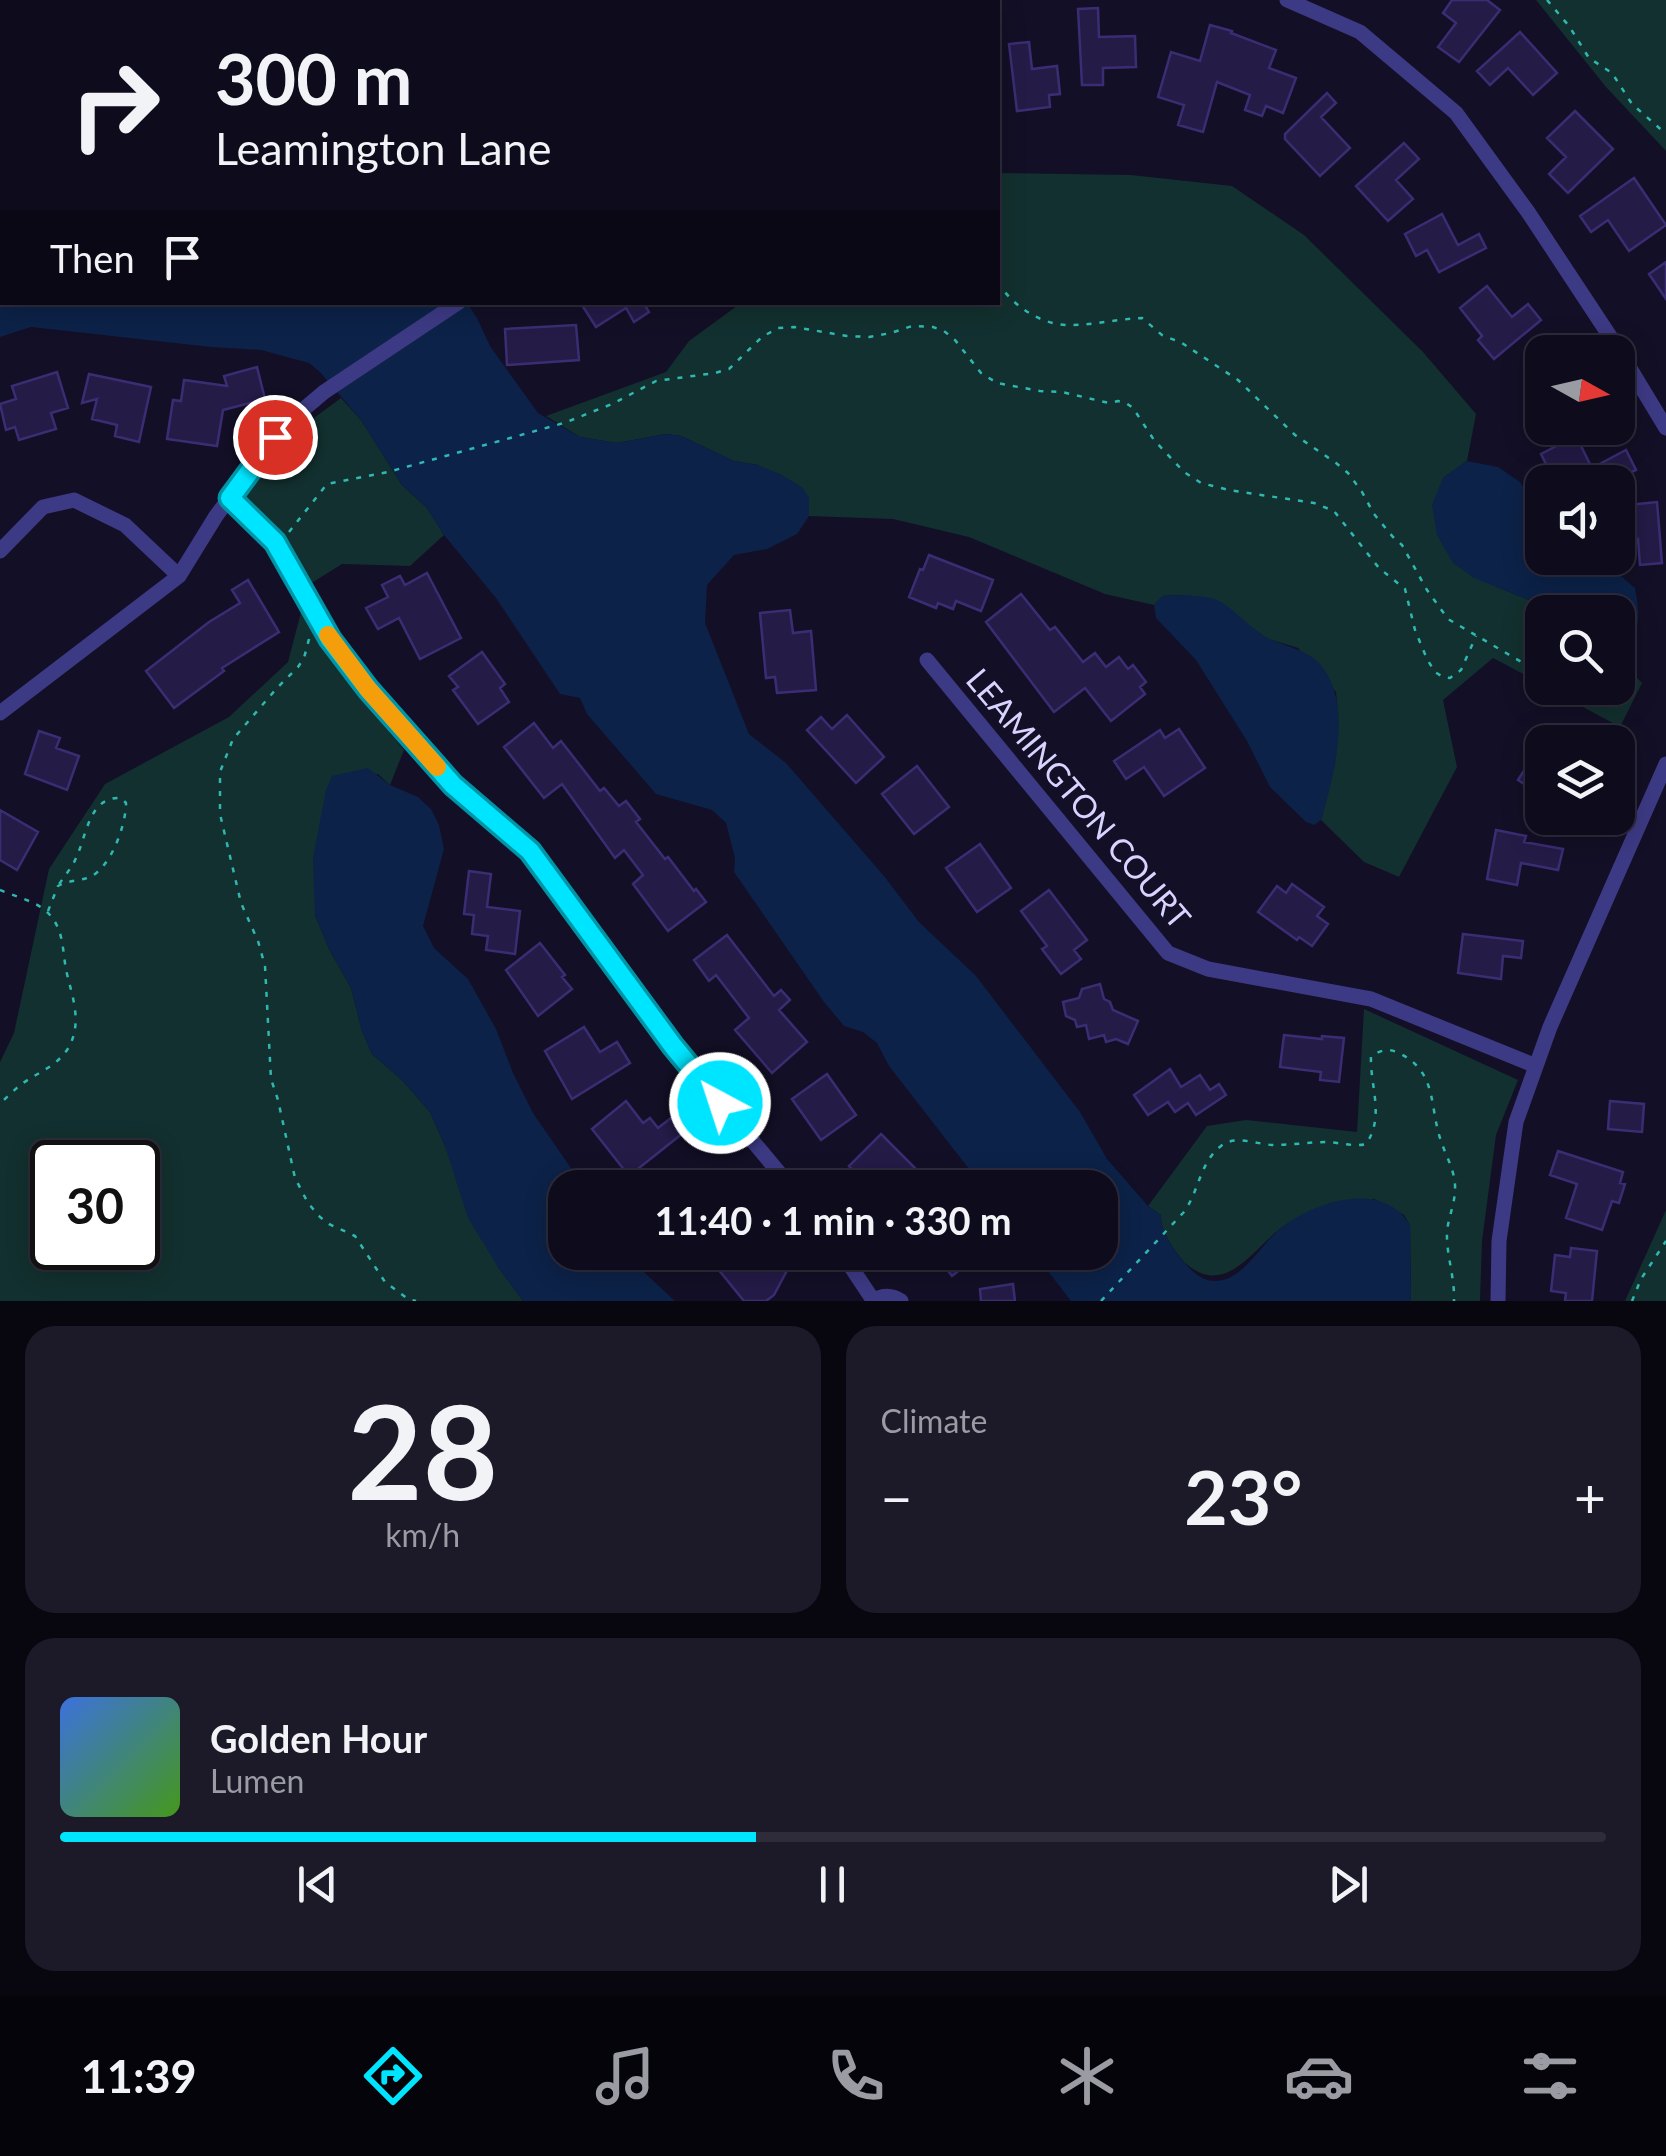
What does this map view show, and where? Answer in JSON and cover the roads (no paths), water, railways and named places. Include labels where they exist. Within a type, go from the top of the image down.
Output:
[{"type":"street","points":[[1287,0],[1360,32],[1456,114],[1528,212],[1666,428]]},
{"type":"street","points":[[0,714],[179,576],[216,516],[275,437],[298,414],[324,392],[454,305]]},
{"type":"street","points":[[230,498],[275,542],[330,639],[368,689],[453,785],[530,851],[673,1046],[777,1170]]},
{"type":"street","points":[[0,551],[43,507],[74,500],[126,525],[179,576]]},
{"type":"street","name":"LEAMINGTON COURT","points":[[927,660],[1168,953],[1208,969],[1371,999],[1536,1066]]},
{"type":"street","points":[[1498,1301],[1498,1241],[1516,1122],[1550,1027],[1666,764]]},
{"type":"street","points":[[853,1270],[873,1300],[891,1296],[901,1301]]},
{"type":"water","points":[[0,305],[468,305],[490,346],[538,413],[580,437],[617,443],[666,434],[681,436],[734,461],[780,474],[803,488],[809,498],[809,516],[797,534],[767,549],[734,555],[707,585],[705,623],[749,734],[786,763],[919,922],[976,976],[1080,1112],[1117,1170],[970,1170],[889,1066],[877,1043],[863,1032],[844,1026],[824,1002],[734,872],[735,858],[726,823],[712,810],[656,794],[587,714],[580,698],[560,694],[496,598],[427,508],[402,485],[361,420],[320,372],[309,363],[261,350],[31,327],[0,337]]},
{"type":"water","points":[[1467,461],[1498,467],[1520,482],[1525,490],[1525,575],[1619,575],[1635,588],[1638,607],[1635,632],[1635,595],[1525,595],[1525,598],[1474,578],[1453,563],[1437,535],[1432,505],[1443,478]]},
{"type":"water","points":[[1186,595],[1222,603],[1266,637],[1314,659],[1330,680],[1339,719],[1338,740],[1321,820],[1314,825],[1270,787],[1247,741],[1196,660],[1156,618],[1154,605],[1162,596]]},
{"type":"water","points":[[368,768],[390,785],[418,797],[431,809],[439,825],[444,849],[423,926],[434,948],[468,979],[496,1029],[533,1113],[572,1170],[548,1170],[548,1270],[643,1270],[675,1301],[523,1301],[498,1267],[468,1218],[430,1112],[372,1054],[351,988],[315,915],[313,858],[332,776]]},
{"type":"water","points":[[1118,1172],[1161,1215],[1168,1240],[1180,1257],[1192,1271],[1211,1281],[1232,1277],[1273,1235],[1311,1210],[1348,1199],[1383,1202],[1410,1225],[1411,1301],[1071,1301],[1047,1270],[1118,1270]]}]
